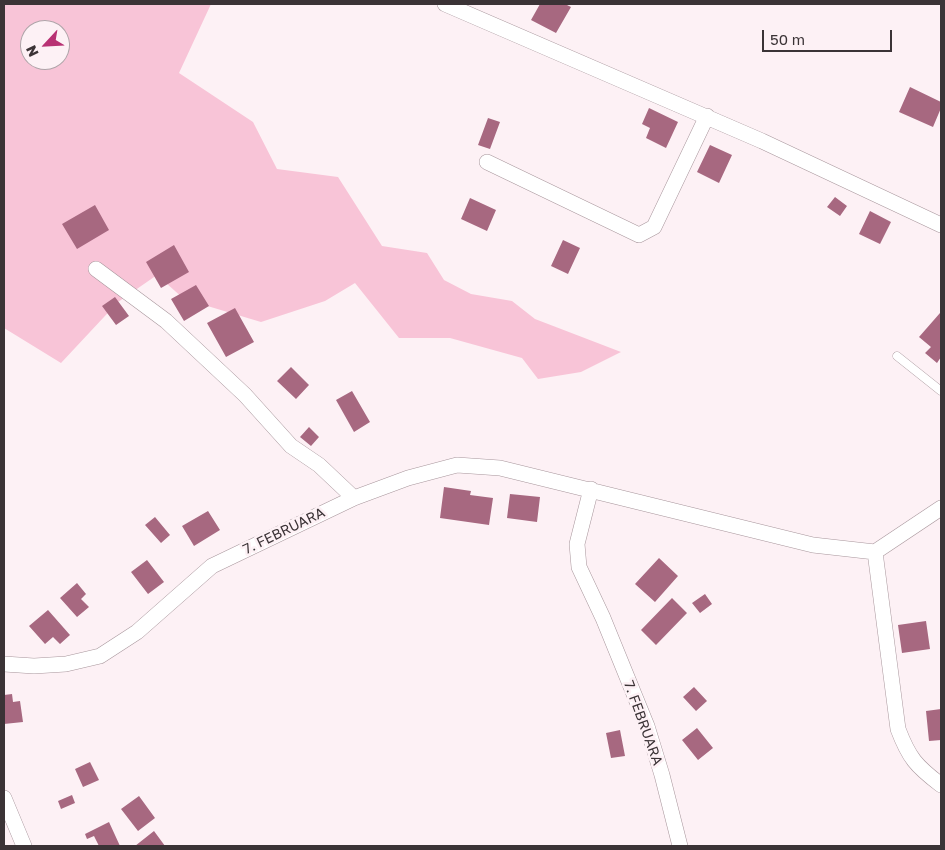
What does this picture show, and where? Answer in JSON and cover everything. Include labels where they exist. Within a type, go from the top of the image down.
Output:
[{"type":"street","points":[[445,4],[707,116],[941,225]]},
{"type":"street","points":[[487,162],[638,235],[654,227],[707,116]]},
{"type":"street","points":[[96,269],[166,321],[245,395],[291,446],[319,465],[354,498]]},
{"type":"street","name":"7. FEBRUARA","points":[[4,664],[34,666],[66,664],[100,656],[137,632],[212,566],[354,498],[408,478],[457,465],[500,468],[812,545],[875,552]]},
{"type":"street","name":"7. FEBRUARA","points":[[591,489],[577,544],[579,567],[603,618],[647,726],[680,846]]},
{"type":"street","points":[[941,508],[875,552],[898,728],[906,749],[918,767],[941,785]]},
{"type":"street","points":[[4,798],[24,846]]},
{"type":"lane","points":[[897,356],[941,391]]},
{"type":"shaded area","points":[[4,4],[211,4],[179,73],[253,122],[277,169],[338,177],[382,246],[427,253],[444,280],[471,294],[512,301],[535,319],[621,352],[581,372],[538,379],[522,358],[450,338],[399,338],[355,283],[325,301],[261,322],[184,299],[157,275],[118,302],[61,363],[4,328]]},
{"type":"building","points":[[540,4],[565,4],[571,7],[556,33],[531,20]]},
{"type":"building","points":[[910,87],[941,102],[941,108],[933,127],[899,112]]},
{"type":"building","points":[[649,108],[678,122],[666,148],[646,138],[650,128],[642,124]]},
{"type":"building","points":[[488,118],[500,122],[490,149],[478,145]]},
{"type":"building","points":[[710,145],[732,155],[719,183],[697,172]]},
{"type":"building","points":[[835,197],[847,206],[840,216],[827,207]]},
{"type":"building","points":[[470,198],[496,210],[487,231],[461,219]]},
{"type":"building","points":[[95,205],[109,230],[77,249],[62,224]]},
{"type":"building","points":[[870,211],[891,222],[880,244],[859,234]]},
{"type":"building","points":[[563,240],[580,248],[568,274],[551,266]]},
{"type":"building","points":[[174,245],[189,272],[161,288],[146,262]]},
{"type":"building","points":[[196,285],[209,306],[184,321],[171,299]]},
{"type":"building","points":[[115,297],[129,316],[116,325],[102,306]]},
{"type":"building","points":[[235,308],[254,342],[226,357],[207,323]]},
{"type":"building","points":[[940,313],[941,357],[937,363],[925,353],[931,347],[919,337]]},
{"type":"building","points":[[291,367],[309,385],[296,399],[277,381]]},
{"type":"building","points":[[352,391],[370,422],[354,432],[336,400]]},
{"type":"building","points":[[309,427],[319,437],[311,446],[300,437]]},
{"type":"building","points":[[444,487],[471,491],[470,495],[493,498],[489,525],[440,518]]},
{"type":"building","points":[[510,494],[540,497],[537,522],[507,518]]},
{"type":"building","points":[[208,511],[220,530],[194,546],[182,526]]},
{"type":"building","points":[[155,517],[170,535],[161,543],[145,525]]},
{"type":"building","points":[[659,558],[678,576],[655,602],[635,584]]},
{"type":"building","points":[[147,560],[164,582],[148,594],[131,572]]},
{"type":"building","points":[[77,583],[86,594],[81,599],[89,607],[77,617],[60,598]]},
{"type":"building","points":[[705,594],[712,604],[700,613],[692,603]]},
{"type":"building","points":[[672,598],[687,613],[656,645],[641,630]]},
{"type":"building","points":[[48,610],[70,635],[60,644],[53,637],[45,644],[29,626]]},
{"type":"building","points":[[926,621],[930,649],[902,653],[898,625]]},
{"type":"building","points":[[694,687],[707,701],[696,711],[683,697]]},
{"type":"building","points":[[12,694],[13,702],[20,701],[23,722],[4,724],[4,695]]},
{"type":"building","points":[[941,709],[941,740],[929,741],[926,711]]},
{"type":"building","points":[[697,728],[713,748],[698,760],[682,740]]},
{"type":"building","points":[[620,730],[625,756],[611,758],[606,733]]},
{"type":"building","points":[[90,762],[99,780],[83,787],[75,769]]},
{"type":"building","points":[[72,795],[75,803],[61,809],[58,801]]},
{"type":"building","points":[[139,796],[155,818],[138,831],[121,809]]},
{"type":"building","points":[[109,822],[120,846],[99,846],[94,836],[87,839],[85,834]]},
{"type":"building","points":[[154,831],[165,846],[135,846]]}]
